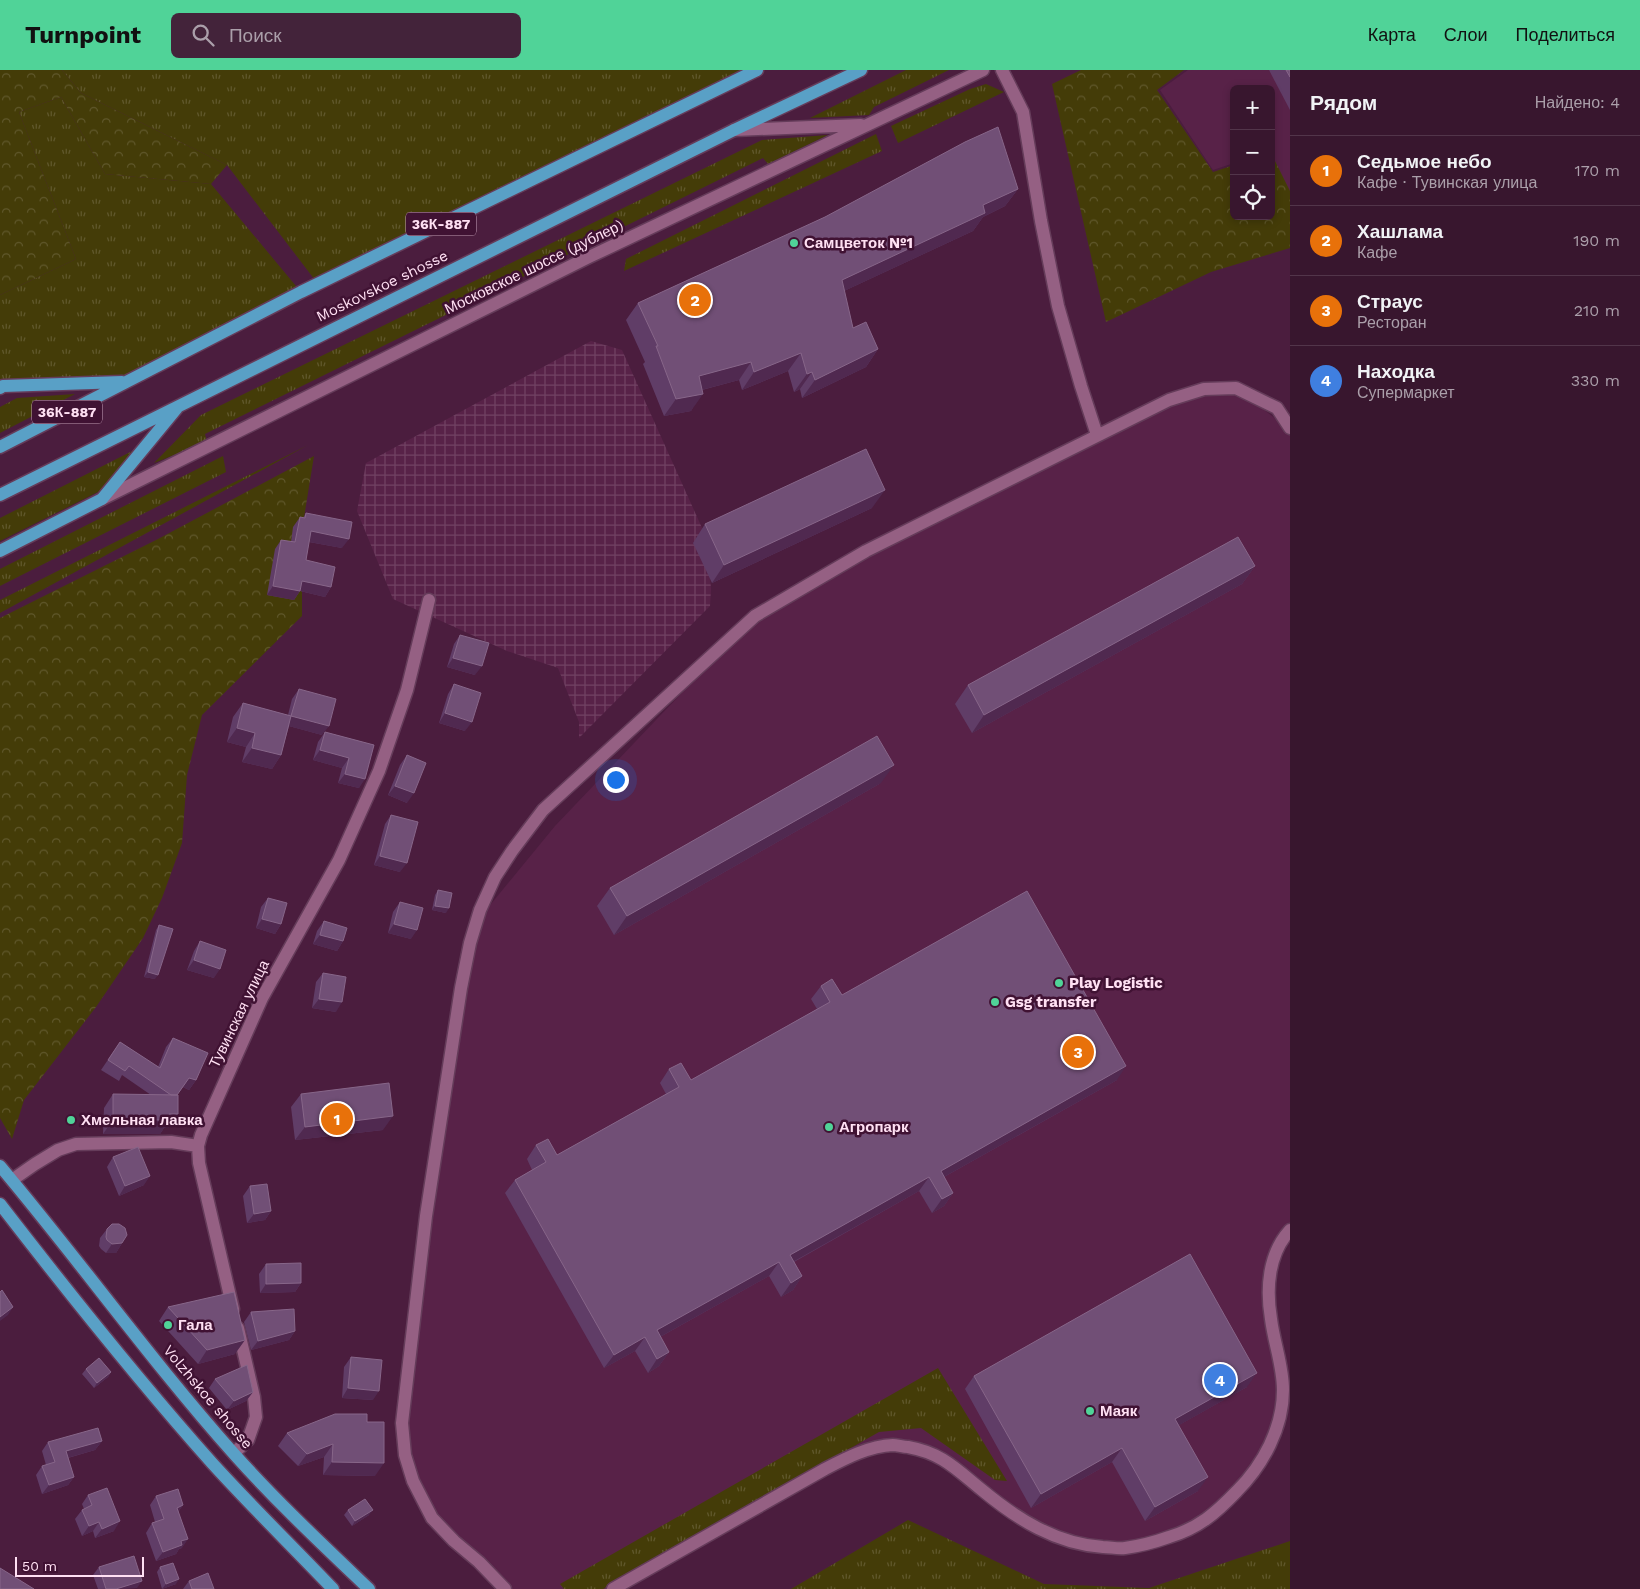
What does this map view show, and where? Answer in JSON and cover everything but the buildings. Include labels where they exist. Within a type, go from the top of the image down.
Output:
[{"type":"main road","name":"Moskovskoe shosse","points":[[0,447],[301,292],[757,70]]},
{"type":"main road","name":"Moskovskoe shosse","points":[[0,495],[734,130],[861,70]]},
{"type":"main road","points":[[0,388],[3,386],[126,382]]},
{"type":"main road","points":[[0,551],[102,499],[181,404]]},
{"type":"main road","name":"Volzhskoe shosse","points":[[0,1166],[138,1338],[234,1453],[369,1589]]},
{"type":"main road","points":[[0,1204],[64,1287],[162,1406],[213,1464],[334,1589]]},
{"type":"street","name":"Московское шоссе (дублер)","points":[[102,499],[589,257],[983,70]]},
{"type":"street","points":[[1002,70],[1023,112],[1041,221],[1058,306],[1097,435]]},
{"type":"street","points":[[734,130],[866,125]]},
{"type":"street","points":[[506,1589],[454,1542],[432,1518],[413,1482],[405,1455],[402,1423],[426,1216],[461,988],[470,943],[480,910],[495,877],[512,851],[543,810],[755,616],[866,550],[1169,400],[1204,389],[1236,388],[1277,408],[1290,428]]},
{"type":"street","name":"Тувинская улица","points":[[234,1453],[248,1440],[256,1417],[256,1407],[201,1171],[198,1146],[201,1135],[262,998],[339,860],[379,771],[407,690],[430,600]]},
{"type":"street","points":[[12,1180],[58,1150],[76,1144],[171,1142],[198,1146]]},
{"type":"street","points":[[613,1589],[825,1469],[860,1452],[893,1445],[925,1450],[954,1466],[998,1503],[1023,1520],[1044,1532],[1068,1541],[1088,1546],[1123,1549],[1153,1543],[1200,1524],[1224,1505],[1244,1484],[1261,1463],[1273,1438],[1283,1392],[1281,1368],[1271,1320],[1268,1292],[1270,1269],[1276,1250],[1290,1230]]},
{"type":"shaded area","points":[[1188,70],[1290,70],[1290,199],[1275,173],[1275,85],[1230,85],[1230,164],[1213,170],[1160,90]]},
{"type":"shaded area","points":[[591,341],[622,350],[707,539],[711,589],[710,606],[579,738],[579,722],[558,668],[507,651],[393,599],[357,511],[366,463]]},
{"type":"shaded area","points":[[1236,388],[1290,430],[1290,1238],[1270,1269],[1279,1416],[1244,1484],[1173,1536],[1109,1547],[1044,1532],[925,1450],[861,1452],[623,1589],[505,1589],[432,1518],[405,1455],[412,1340],[477,921],[555,826],[755,616],[1169,400]]},
{"type":"green space","points":[[0,70],[62,70],[81,93],[227,165],[211,184],[105,174],[61,97],[19,112],[76,259],[0,295]]},
{"type":"green space","points":[[62,70],[758,70],[318,284],[227,165],[81,93]]},
{"type":"green space","points":[[906,70],[949,70],[874,107],[869,115],[810,118]]},
{"type":"green space","points":[[1081,70],[1184,70],[1157,90],[1213,172],[1230,166],[1230,220],[1275,220],[1275,161],[1290,191],[1290,248],[1211,272],[1106,322],[1052,84]]},
{"type":"green space","points":[[986,84],[1004,92],[898,143],[891,126],[970,89]]},
{"type":"green space","points":[[61,97],[105,174],[211,184],[301,292],[126,382],[0,388],[0,295],[76,259],[19,112]]},
{"type":"green space","points":[[876,134],[882,151],[624,271],[626,259]]},
{"type":"green space","points":[[828,135],[768,164],[763,158],[205,434],[207,442],[154,463],[201,415],[762,140]]},
{"type":"green space","points":[[75,394],[0,433],[0,407],[17,398]]},
{"type":"green space","points":[[150,442],[114,484],[0,541],[0,518]]},
{"type":"green space","points":[[308,445],[0,613],[0,600]]},
{"type":"green space","points":[[223,456],[226,472],[0,586],[0,569]]},
{"type":"green space","points":[[314,456],[302,530],[302,616],[202,715],[187,775],[182,843],[162,898],[143,938],[96,1007],[24,1100],[12,1139],[0,1118],[0,618],[158,539]]},
{"type":"green space","points":[[938,1368],[1007,1481],[995,1480],[921,1428],[879,1432],[603,1589],[564,1589],[560,1584]]},
{"type":"green space","points":[[908,1520],[1044,1584],[1149,1588],[1290,1541],[1290,1589],[791,1589]]},
{"type":"place","name":"Самцветок №1","points":[[794,243]]},
{"type":"place","name":"Хашлама","points":[[695,300]]},
{"type":"place","name":"Play Logistic","points":[[1059,983]]},
{"type":"place","name":"Gsg transfer","points":[[995,1002]]},
{"type":"place","name":"Страус","points":[[1078,1052]]},
{"type":"place","name":"Седьмое небо","points":[[337,1119]]},
{"type":"place","name":"Хмельная лавка","points":[[71,1120]]},
{"type":"place","name":"Агропарк","points":[[829,1127]]},
{"type":"place","name":"Гала","points":[[168,1325]]},
{"type":"place","name":"Находка","points":[[1220,1380]]},
{"type":"place","name":"Маяк","points":[[1090,1411]]}]
